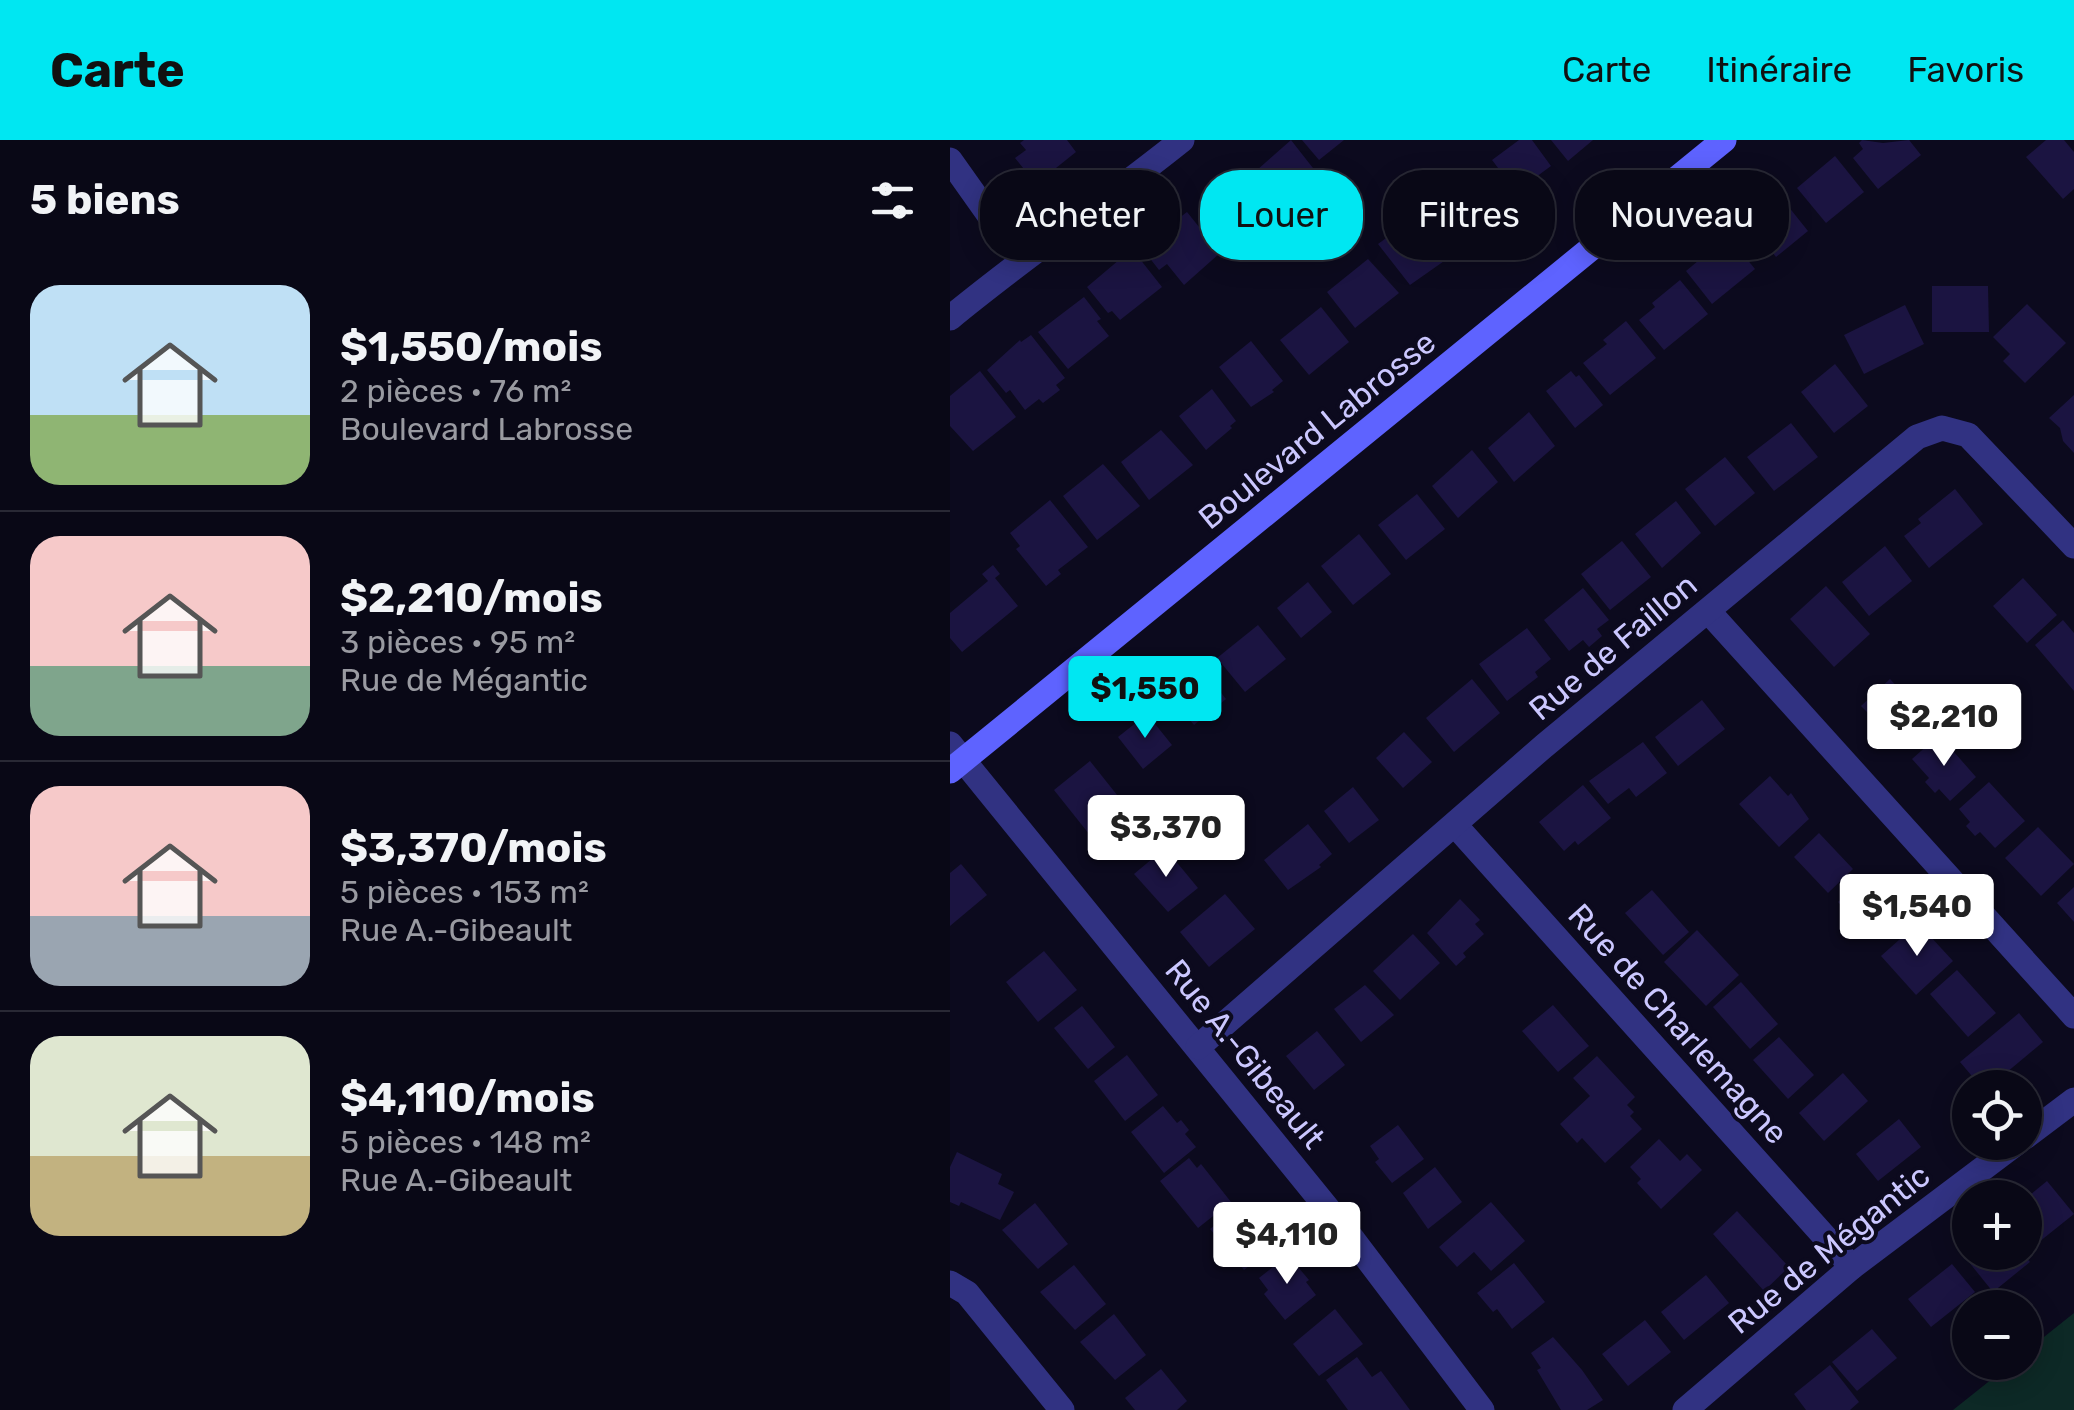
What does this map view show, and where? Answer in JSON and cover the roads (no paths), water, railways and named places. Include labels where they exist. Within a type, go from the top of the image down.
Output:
[{"type":"main road","name":"Boulevard Labrosse","points":[[954,758],[1724,140]]},
{"type":"street","points":[[1145,170],[1182,140]]},
{"type":"street","points":[[950,160],[980,203]]},
{"type":"street","points":[[950,318],[1020,260]]},
{"type":"street","name":"Rue de Faillon","points":[[1198,1046],[1455,824],[1917,437],[1942,428],[1968,435],[2074,546]]},
{"type":"street","points":[[1708,611],[2074,1016]]},
{"type":"street","name":"Rue A.-Gibeault","points":[[954,758],[1198,1046],[1354,1241],[1482,1410]]},
{"type":"street","name":"Rue de Charlemagne","points":[[1455,824],[1852,1267]]},
{"type":"street","points":[[2042,1124],[2074,1100]]},
{"type":"street","name":"Rue de Mégantic","points":[[1684,1410],[1852,1267],[1994,1160]]},
{"type":"street","points":[[950,1283],[967,1293],[1062,1410]]}]
